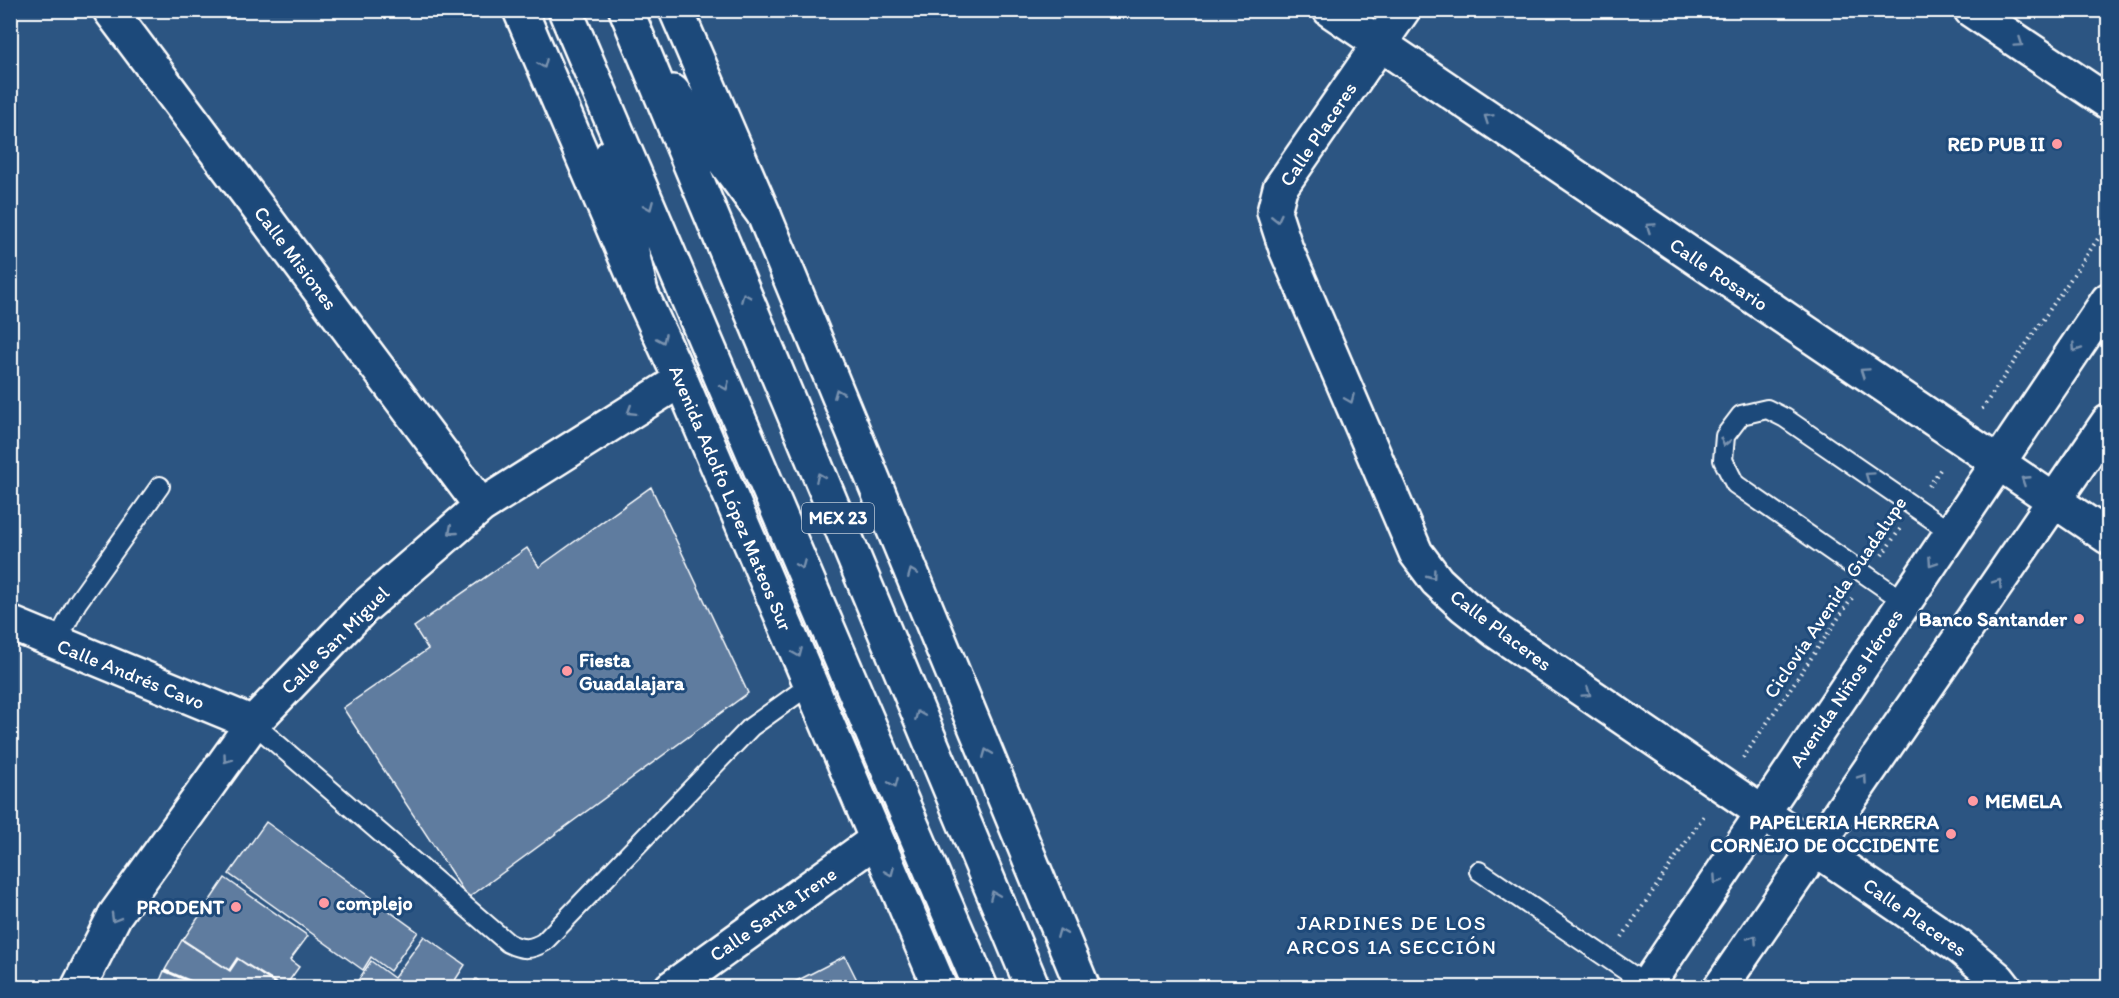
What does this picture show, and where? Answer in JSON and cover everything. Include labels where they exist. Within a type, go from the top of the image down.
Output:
[{"type":"main road","name":"Calle Misiones","points":[[110,10],[481,506]]},
{"type":"main road","name":"Avenida Adolfo López Mateos Sur","points":[[520,10],[940,987]]},
{"type":"main road","name":"Avenida Adolfo López Mateos Sur","points":[[565,10],[981,987]]},
{"type":"main road","name":"MEX 23","points":[[626,10],[1033,987]]},
{"type":"main road","points":[[676,10],[764,214],[1083,987]]},
{"type":"main road","name":"Calle Rosario","points":[[1330,10],[2109,537]]},
{"type":"main road","name":"Calle Placeres","points":[[1403,10],[1280,188],[1274,212],[1286,249],[1416,552],[1437,581],[1496,631],[1961,948],[2005,987]]},
{"type":"main road","points":[[1971,10],[2109,102]]},
{"type":"main road","points":[[642,49],[764,214]]},
{"type":"main road","points":[[593,75],[641,293]]},
{"type":"main road","name":"Avenida Niños Héroes","points":[[1646,986],[2109,300]]},
{"type":"main road","name":"Calle San Miguel","points":[[78,987],[115,915],[253,723],[361,610],[481,506],[681,380]]},
{"type":"main road","points":[[1720,987],[2108,426]]},
{"type":"main road","name":"Calle Andrés Cavo","points":[[10,624],[253,723]]},
{"type":"main road","name":"Calle Santa Irene","points":[[670,987],[876,840]]},
{"type":"lane","points":[[1905,602],[1735,484],[1722,460],[1725,436],[1741,415],[1767,409],[1785,418],[1952,533]]},
{"type":"lane","points":[[56,643],[77,603],[160,486]]},
{"type":"lane","points":[[253,723],[508,943],[520,949],[533,949],[544,942],[751,727],[811,684]]},
{"type":"lane","points":[[1479,871],[1646,986]]},
{"type":"path","name":"Ciclovía Avenida Guadalupe","points":[[1608,958],[2109,224]]},
{"type":"building","name":"Fiesta Guadalajara","points":[[651,487],[748,693],[468,898],[343,708],[428,649],[414,627],[527,548],[539,567]]},
{"type":"building","name":"complejo","points":[[266,822],[418,932],[390,971],[371,957],[363,970],[229,874]]},
{"type":"building","name":"PRODENT","points":[[225,878],[308,936],[290,960],[299,967],[284,988],[237,958],[229,970],[183,940]]},
{"type":"building","points":[[424,936],[465,965],[450,988],[353,988],[371,961],[394,978]]},
{"type":"building","points":[[182,940],[230,971],[238,959],[281,988],[208,988],[165,970]]},
{"type":"building","points":[[845,956],[861,988],[783,988]]},
{"type":"building","points":[[164,971],[204,988],[157,988]]},
{"type":"building","points":[[476,979],[488,988],[469,988]]},
{"type":"place","name":"RED PUB II","points":[[2057,144]]},
{"type":"place","name":"Banco Santander","points":[[2079,619]]},
{"type":"place","name":"Fiesta Guadalajara","points":[[567,671]]},
{"type":"place","name":"MEMELA","points":[[1973,801]]},
{"type":"place","name":"PAPELERIA HERRERA CORNEJO DE OCCIDENTE","points":[[1951,834]]},
{"type":"place","name":"complejo","points":[[324,903]]},
{"type":"place","name":"PRODENT","points":[[236,907]]},
{"type":"district","name":"JARDINES DE LOS ARCOS 1A SECCIÓN","points":[[1392,934]]}]
